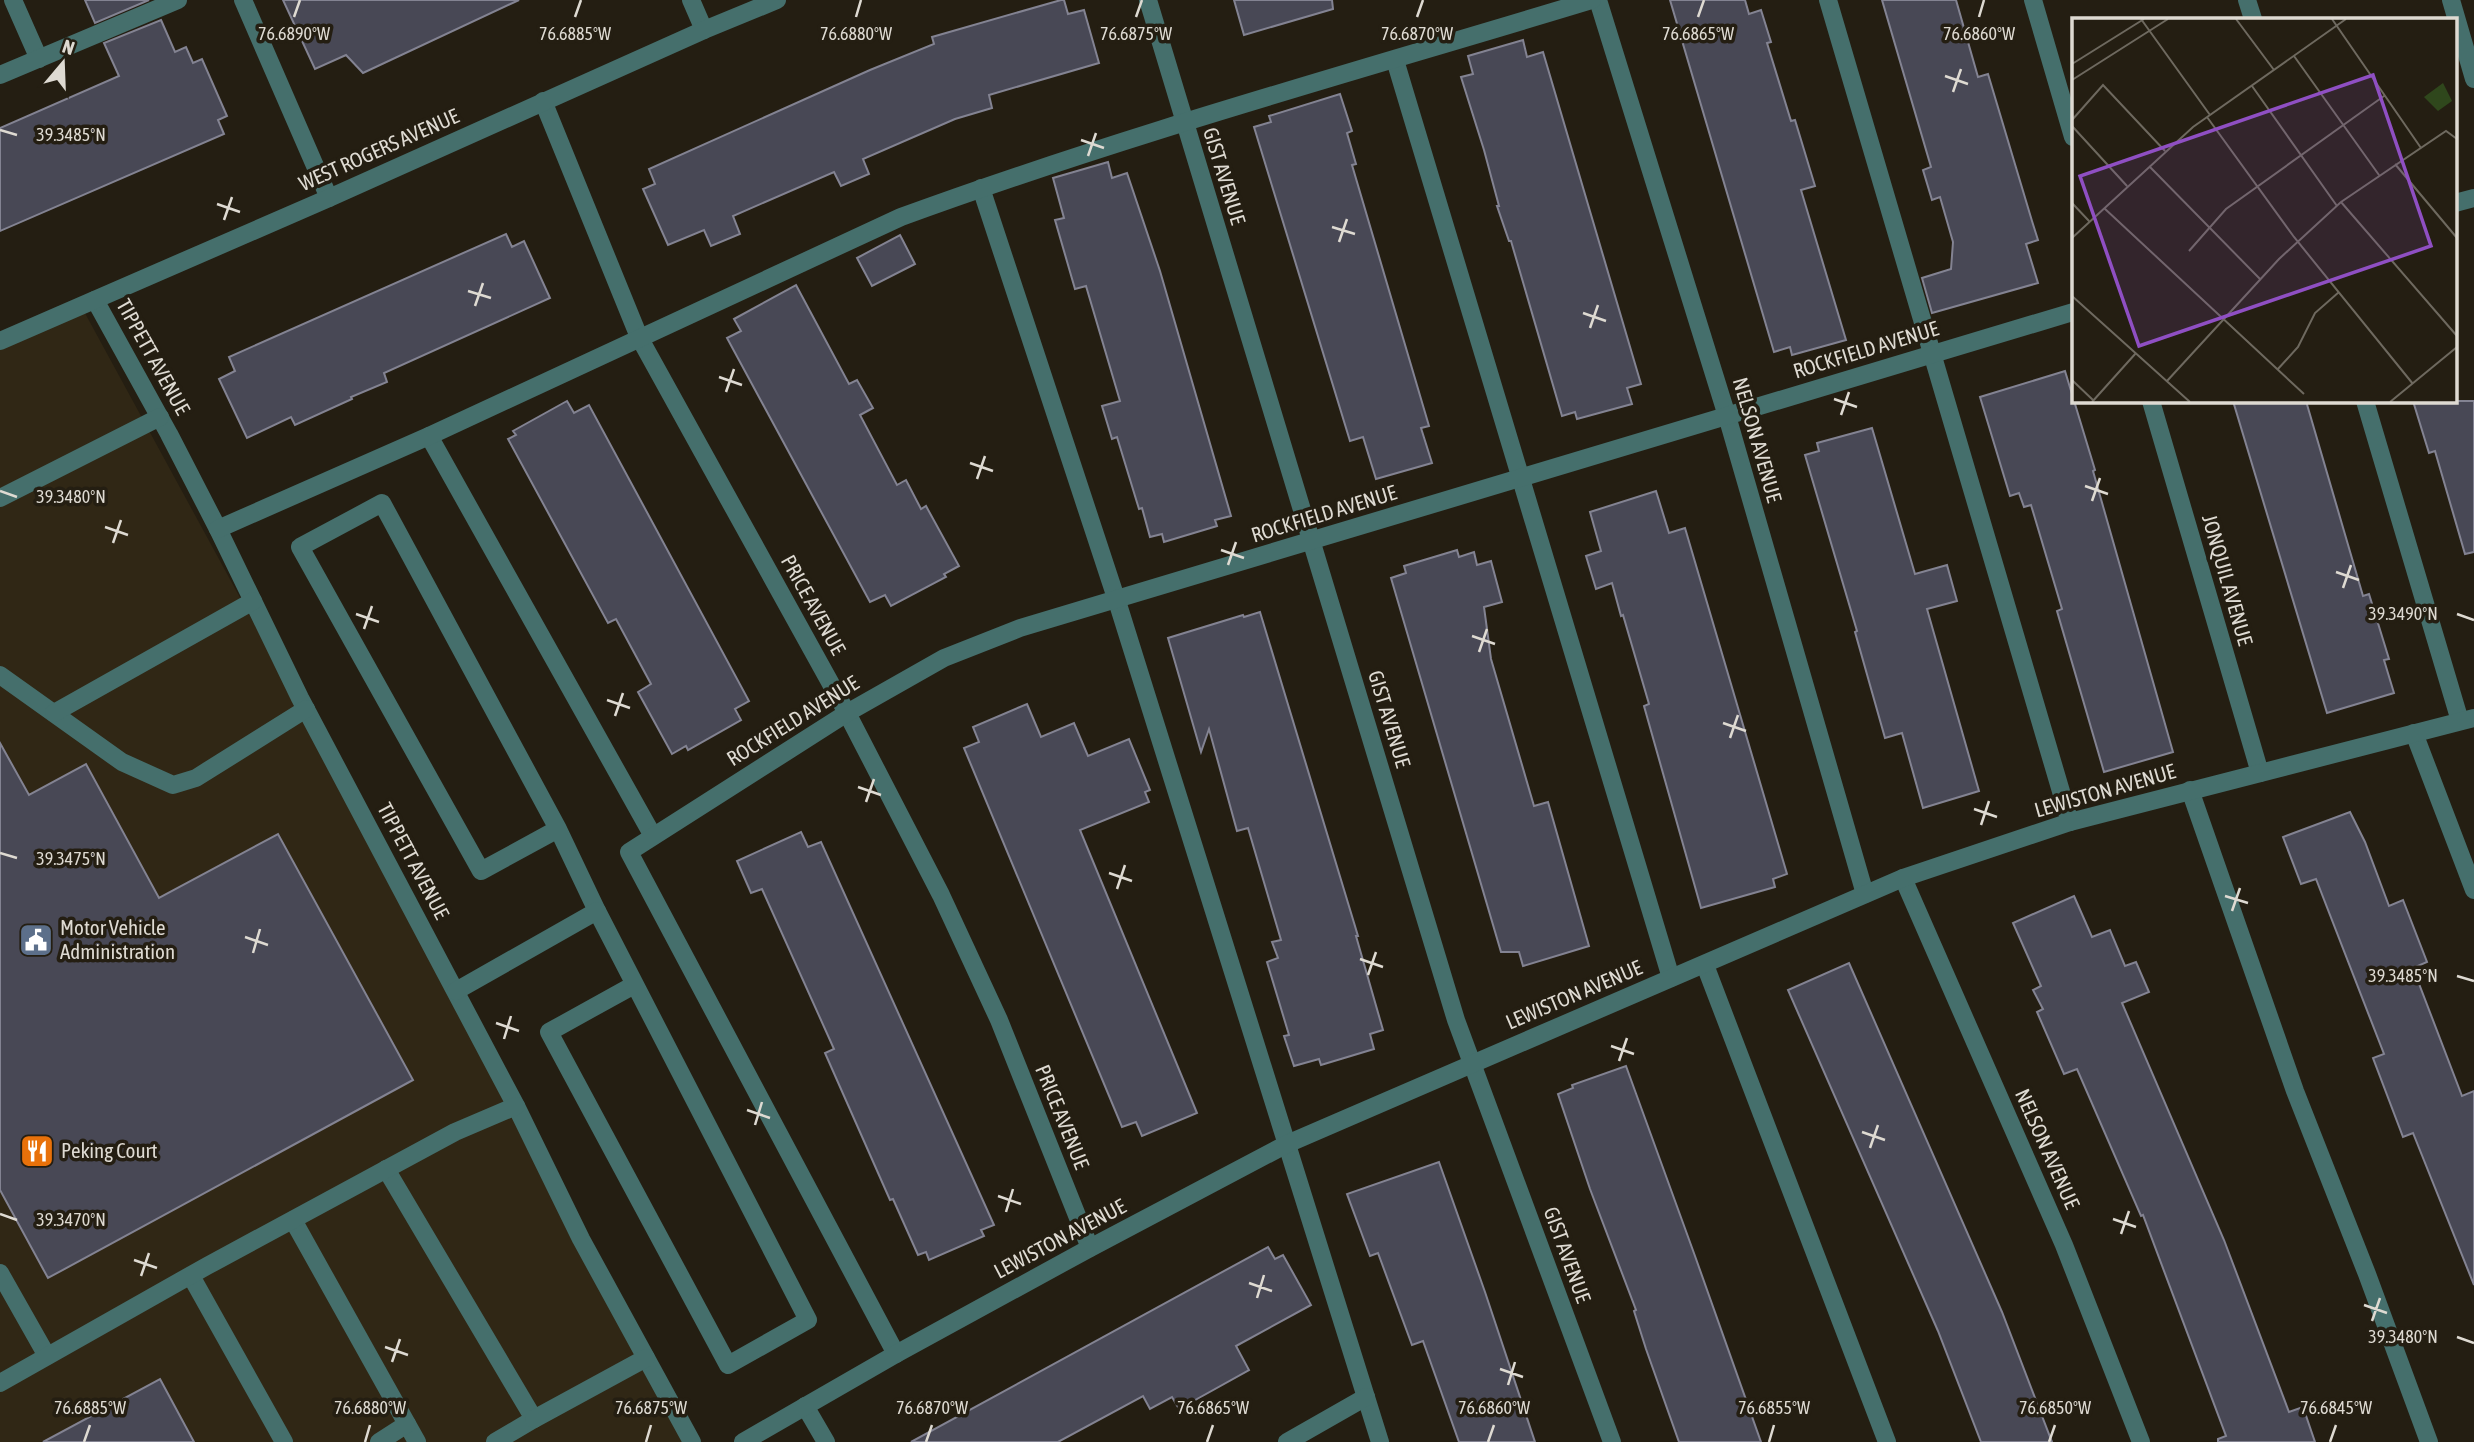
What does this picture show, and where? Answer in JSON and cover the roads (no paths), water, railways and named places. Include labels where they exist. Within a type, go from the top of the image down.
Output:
[{"type":"street","points":[[13,0],[39,59]]},
{"type":"street","points":[[0,75],[178,0]]},
{"type":"street","points":[[243,0],[329,198]]},
{"type":"street","points":[[691,0],[704,30]]},
{"type":"street","name":"WEST ROGERS AVENUE","points":[[0,341],[776,0]]},
{"type":"street","name":"GIST AVENUE","points":[[1148,0],[1456,1020],[1612,1442]]},
{"type":"street","points":[[218,529],[429,436],[901,217],[1184,121],[1592,0]]},
{"type":"street","name":"NELSON AVENUE","points":[[1598,0],[1727,416],[1865,894]]},
{"type":"street","points":[[1828,0],[2070,822]]},
{"type":"street","points":[[2033,0],[2072,134]]},
{"type":"street","points":[[2247,0],[2253,18]]},
{"type":"street","points":[[2451,0],[2474,79]]},
{"type":"street","points":[[1395,60],[1671,978]]},
{"type":"street","name":"PRICE AVENUE","points":[[543,101],[639,337],[847,713],[941,895],[999,1020],[1090,1248]]},
{"type":"street","points":[[981,188],[1116,601],[1380,1442]]},
{"type":"street","points":[[2456,203],[2474,198]]},
{"type":"street","name":"TIPPETT AVENUE","points":[[96,300],[218,529],[306,709],[516,1106],[581,1239],[692,1442]]},
{"type":"street","name":"ROCKFIELD AVENUE","points":[[896,1354],[628,852],[847,713],[944,659],[1020,628],[2072,312]]},
{"type":"street","name":"JONQUIL AVENUE","points":[[2151,402],[2260,772]]},
{"type":"street","points":[[2365,402],[2467,719]]},
{"type":"street","points":[[0,498],[160,418]]},
{"type":"street","points":[[429,436],[653,836]]},
{"type":"street","points":[[0,514],[21,488]]},
{"type":"street","points":[[558,829],[481,871],[300,547],[382,503],[558,829],[634,985],[808,1320],[728,1365],[549,1032],[634,985]]},
{"type":"street","points":[[54,713],[253,601]]},
{"type":"street","points":[[0,675],[122,762],[173,785],[196,778],[306,709]]},
{"type":"street","name":"LEWISTON AVENUE","points":[[743,1442],[896,1354],[1287,1144],[1903,878],[2070,822],[2467,719]]},
{"type":"street","points":[[2414,733],[2474,890]]},
{"type":"street","points":[[2190,790],[2295,1091],[2429,1442]]},
{"type":"street","name":"NELSON AVENUE","points":[[1903,878],[2064,1245],[2141,1442]]},
{"type":"street","points":[[456,991],[597,911]]},
{"type":"street","points":[[1705,965],[1887,1442]]},
{"type":"street","points":[[0,1382],[455,1132],[516,1106]]},
{"type":"street","points":[[386,1169],[534,1419]]},
{"type":"street","points":[[293,1220],[417,1442]]},
{"type":"street","points":[[0,1273],[47,1356]]},
{"type":"street","points":[[191,1276],[284,1442]]},
{"type":"street","points":[[495,1442],[646,1358]]},
{"type":"street","points":[[1287,1442],[1366,1397]]},
{"type":"street","points":[[805,1406],[825,1442]]},
{"type":"street","points":[[379,1442],[407,1424]]},
{"type":"place","name":"Motor Vehicle Administration","points":[[36,940]]},
{"type":"place","name":"Peking Court","points":[[37,1151]]}]
